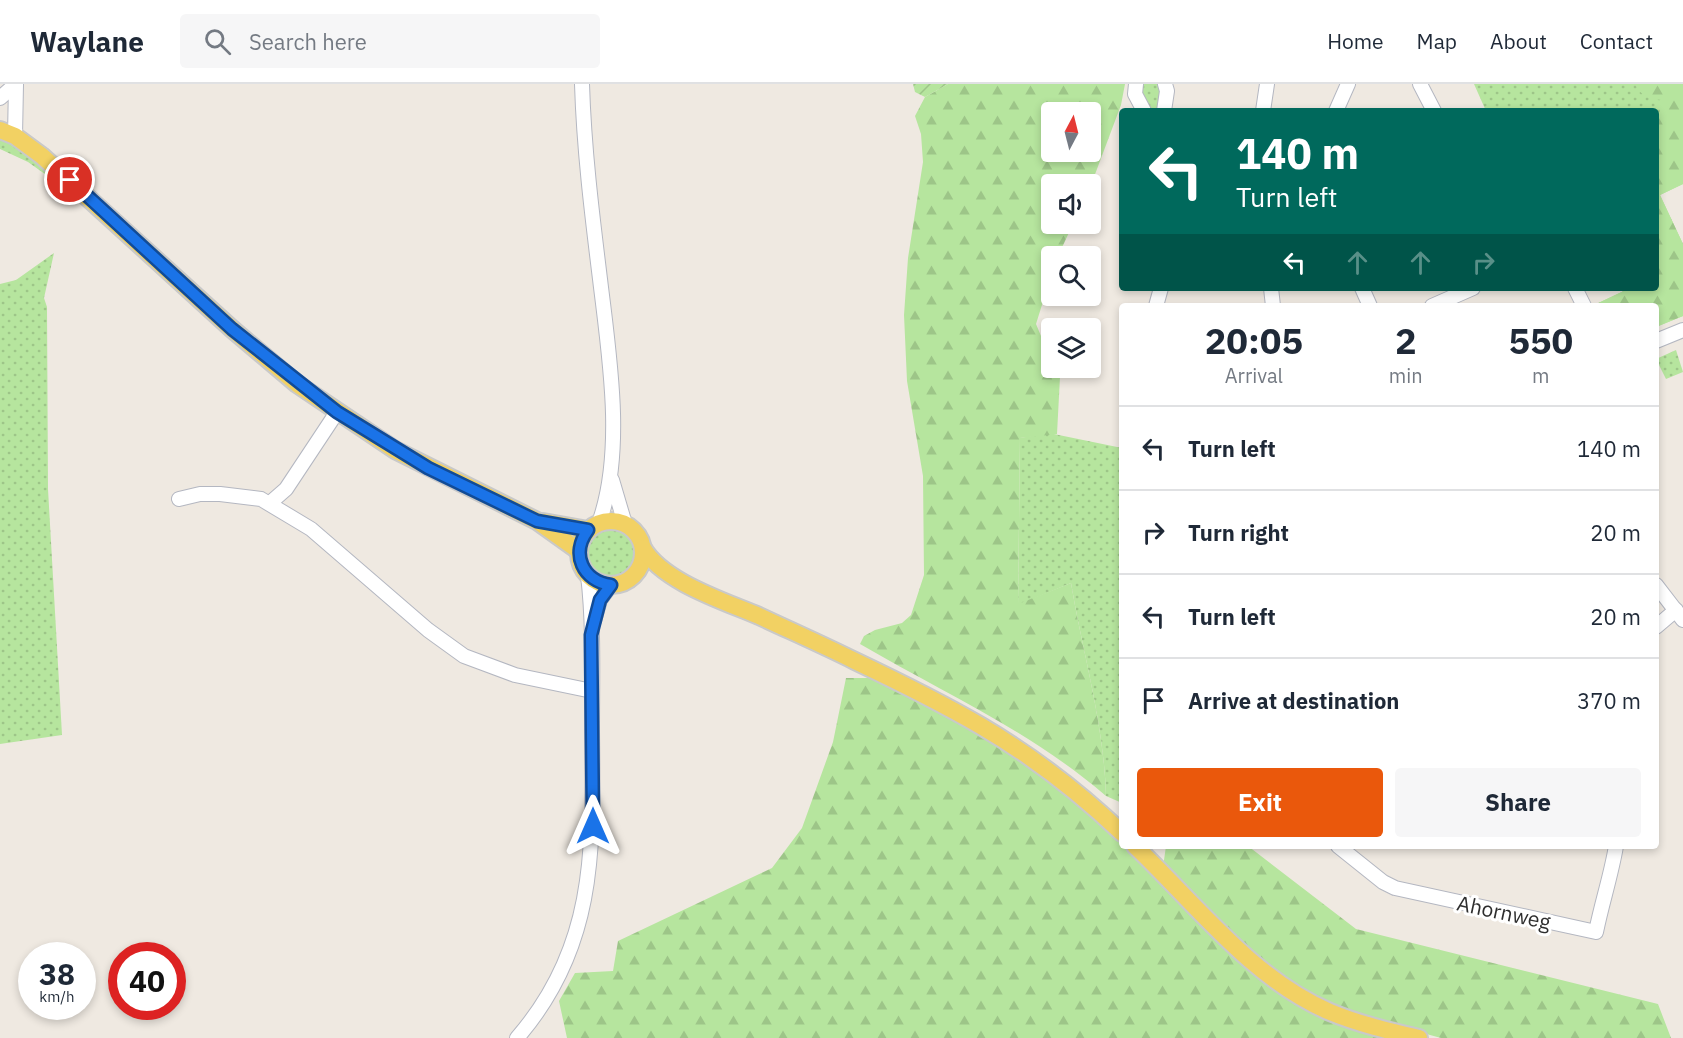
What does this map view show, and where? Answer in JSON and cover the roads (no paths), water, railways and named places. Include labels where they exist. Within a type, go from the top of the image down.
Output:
[{"type":"main road","points":[[8,133],[42,156],[266,358],[337,412],[420,463],[537,521],[579,551]]},
{"type":"main road","points":[[537,521],[594,527],[615,521],[625,524],[635,531],[649,557],[660,566],[700,590],[856,661],[980,725],[1028,755],[1119,830]]},
{"type":"main road","points":[[594,527],[579,551],[580,562],[588,575],[603,584],[623,583],[633,576],[643,558],[643,548]]},
{"type":"main road","points":[[633,576],[656,576],[700,590]]},
{"type":"main road","points":[[1144,849],[1186,897],[1255,964],[1295,993],[1330,1012],[1354,1021],[1419,1038]]},
{"type":"street","points":[[0,98],[16,84]]},
{"type":"street","points":[[8,133],[16,84]]},
{"type":"street","points":[[582,84],[586,175],[610,382],[611,475],[625,524]]},
{"type":"street","points":[[1136,84],[1136,94],[1143,108]]},
{"type":"street","points":[[1164,108],[1167,91],[1165,84]]},
{"type":"street","points":[[1263,108],[1267,84]]},
{"type":"street","points":[[1337,108],[1348,84]]},
{"type":"street","points":[[1420,84],[1432,108]]},
{"type":"street","points":[[1439,303],[1466,291]]},
{"type":"street","points":[[1659,340],[1683,330]]},
{"type":"street","points":[[270,503],[286,489],[337,412]]},
{"type":"street","points":[[594,527],[611,475]]},
{"type":"street","points":[[180,499],[200,494],[220,494],[242,496],[270,503],[319,535],[428,630],[464,656],[515,675],[592,691]]},
{"type":"street","points":[[517,1038],[537,1012],[566,960],[584,907],[593,843],[591,635],[588,575]]},
{"type":"street","points":[[591,635],[600,600],[611,585]]},
{"type":"street","points":[[1659,589],[1679,615],[1659,625]]},
{"type":"street","points":[[1103,815],[1119,817]]},
{"type":"street","name":"Ahornweg","points":[[1342,849],[1383,882],[1395,888],[1596,932],[1603,894],[1609,884],[1615,849]]}]
